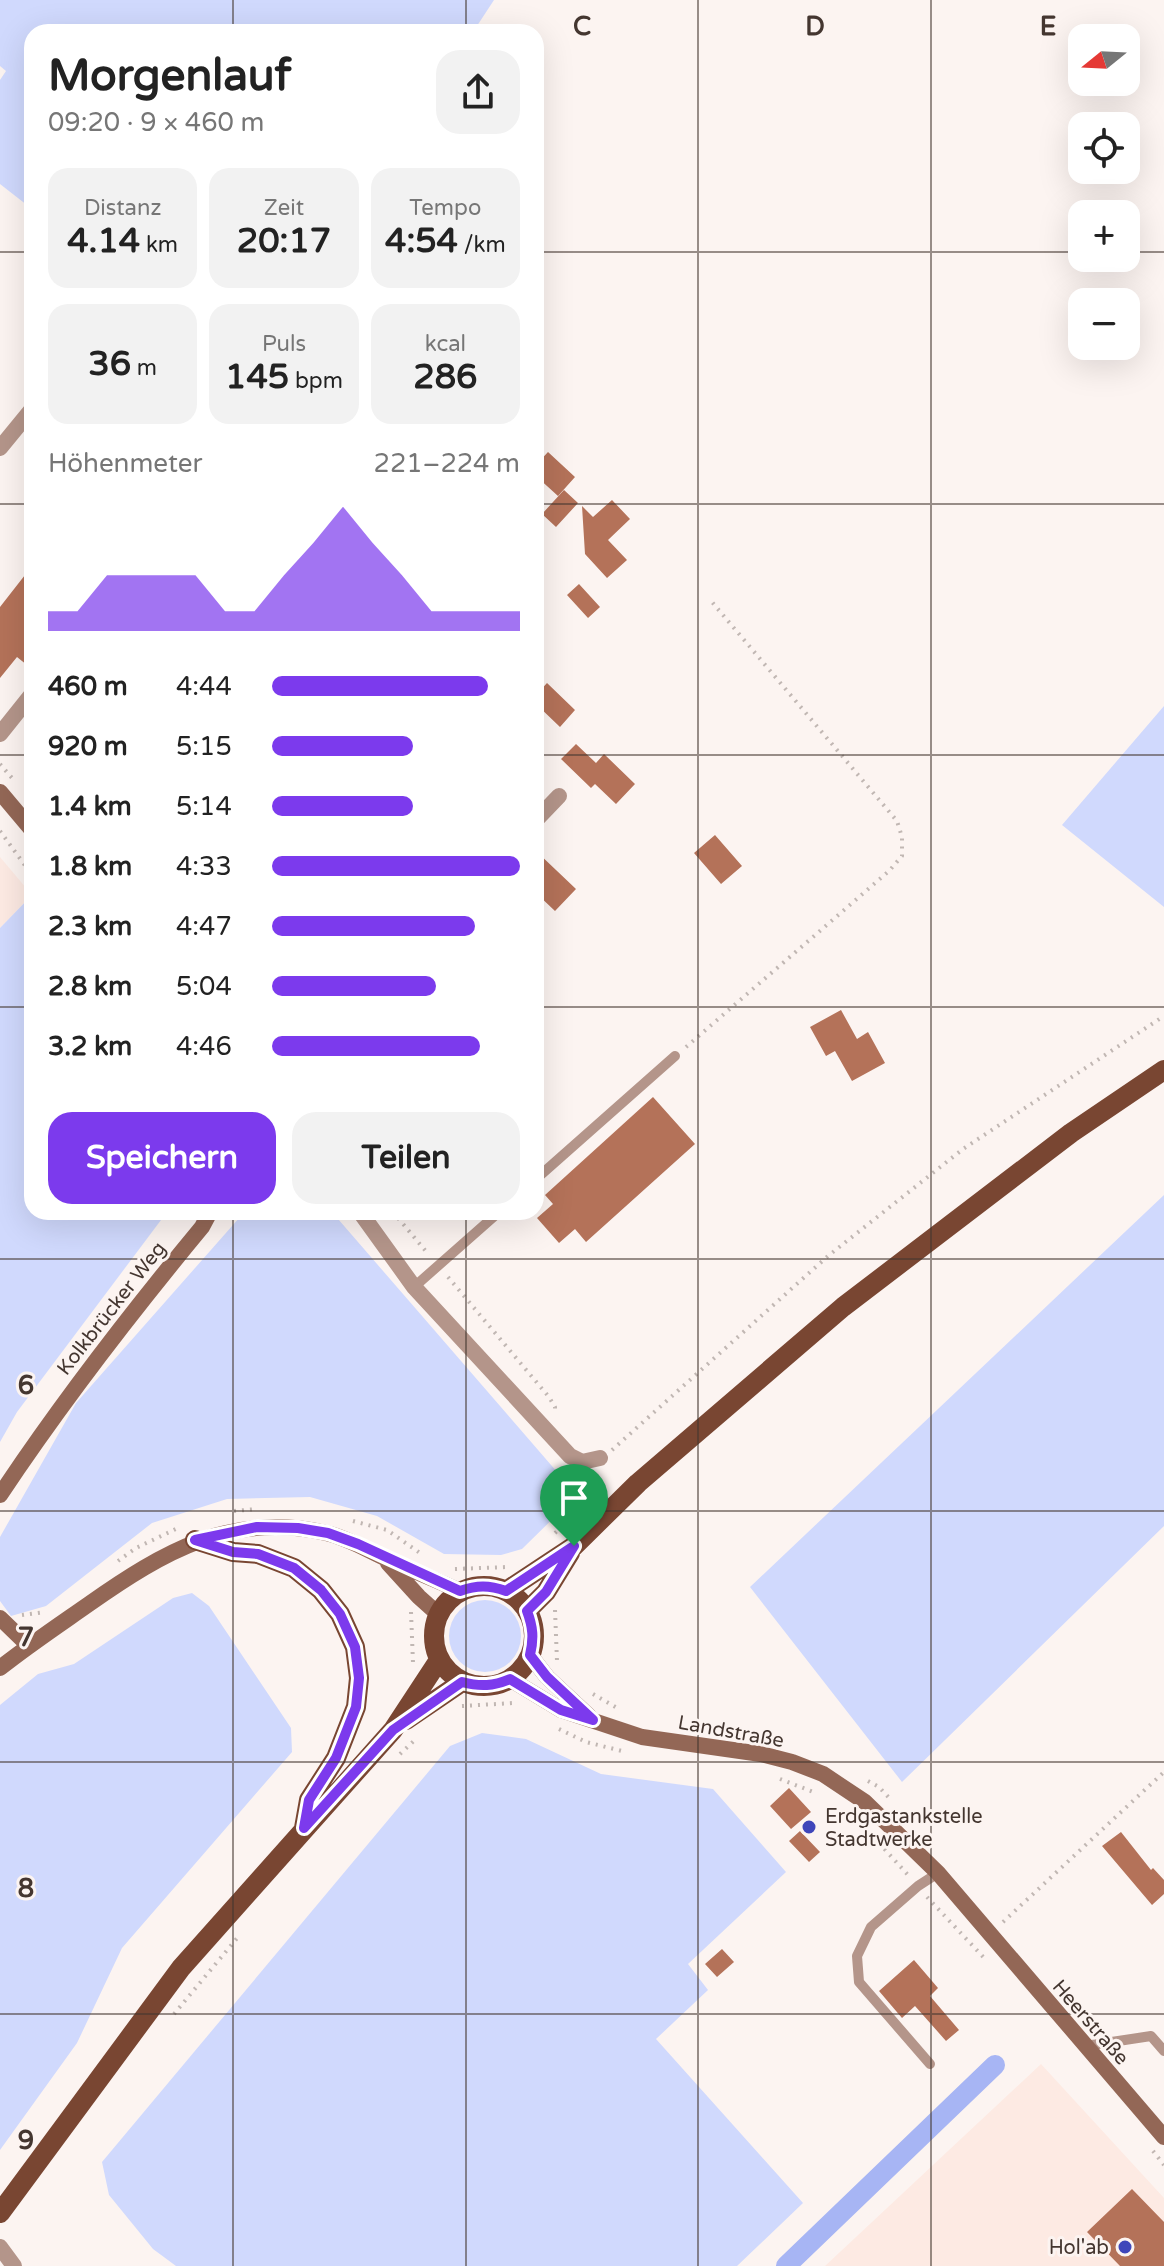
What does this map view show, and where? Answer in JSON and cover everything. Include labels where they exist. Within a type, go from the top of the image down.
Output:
[{"type":"main road","points":[[506,1591],[574,1546],[638,1483],[843,1307],[1071,1133],[1164,1070]]},
{"type":"main road","points":[[195,1540],[233,1552],[258,1554],[294,1568],[321,1590],[340,1614],[355,1647],[359,1678],[356,1707],[336,1758],[309,1800],[304,1828]]},
{"type":"main road","points":[[527,1611],[546,1592],[574,1546]]},
{"type":"main road","points":[[474,1586],[490,1586],[506,1591],[517,1598],[533,1625],[534,1640],[530,1655],[522,1669],[510,1679],[495,1685],[478,1686],[462,1682],[439,1660],[434,1645],[438,1614],[447,1601],[460,1591],[474,1586]]},
{"type":"main road","points":[[0,2213],[181,1968],[393,1730],[439,1660]]},
{"type":"main road","points":[[393,1730],[462,1682]]},
{"type":"street","points":[[0,448],[24,419]]},
{"type":"street","points":[[0,734],[24,704]]},
{"type":"street","points":[[0,792],[24,820]]},
{"type":"street","points":[[544,812],[559,796]]},
{"type":"street","name":"Kolkbrücker Weg","points":[[0,1495],[56,1411],[122,1323],[206,1220]]},
{"type":"street","points":[[366,1220],[414,1287],[570,1456],[582,1462],[600,1458]]},
{"type":"street","points":[[2,1662],[162,1556],[195,1540],[257,1527],[298,1528],[328,1533],[460,1591]]},
{"type":"street","points":[[384,1558],[438,1614]]},
{"type":"street","points":[[0,1618],[29,1646]]},
{"type":"street","name":"Landstraße","points":[[530,1655],[547,1677],[593,1720]]},
{"type":"street","name":"Landstraße","points":[[510,1679],[561,1710],[642,1737],[761,1754],[823,1774],[865,1802],[938,1873],[991,1935]]},
{"type":"street","name":"Heerstraße","points":[[991,1935],[1164,2137]]},
{"type":"street","points":[[0,2247],[14,2266]]},
{"type":"lane","points":[[544,1172],[675,1056]]},
{"type":"lane","points":[[414,1287],[490,1220]]},
{"type":"lane","points":[[930,2064],[859,1982],[857,1956],[871,1927],[918,1886],[938,1873]]},
{"type":"lane","points":[[1085,2046],[1151,2036],[1164,2051]]},
{"type":"path","points":[[675,1056],[889,871],[902,856],[902,837],[897,821],[712,602]]},
{"type":"path","points":[[0,831],[24,864]]},
{"type":"path","points":[[600,1458],[620,1445],[828,1256],[963,1149],[1164,1016]]},
{"type":"path","points":[[400,1220],[549,1397],[555,1407],[555,1417],[547,1431]]},
{"type":"path","points":[[550,1537],[583,1504],[580,1488],[562,1469]]},
{"type":"path","points":[[433,1579],[441,1568],[513,1567]]},
{"type":"path","points":[[550,1723],[586,1742],[610,1750],[639,1754]]},
{"type":"path","points":[[397,1758],[419,1735]]},
{"type":"path","points":[[991,1935],[1164,1772]]},
{"type":"path","points":[[774,1777],[815,1792],[827,1801]]},
{"type":"path","points":[[871,1834],[989,1963]]},
{"type":"path","points":[[165,2026],[243,1930]]},
{"type":"path","points":[[1144,2141],[1164,2165]]},
{"type":"shaded area","points":[[0,0],[494,0],[478,24],[24,24],[24,203],[0,184],[0,80],[6,71],[0,66]]},
{"type":"shaded area","points":[[1164,706],[1164,907],[1062,825]]},
{"type":"shaded area","points":[[0,857],[24,886],[24,903],[0,928]]},
{"type":"shaded area","points":[[24,903],[24,1220],[161,1220],[17,1412],[0,1442],[0,928]]},
{"type":"shaded area","points":[[1164,1195],[1164,1526],[902,1782],[750,1587]]},
{"type":"shaded area","points":[[237,1220],[339,1220],[577,1495],[522,1549],[501,1555],[444,1554],[377,1516],[310,1497],[227,1499],[152,1523],[46,1606],[11,1616],[0,1601],[0,1537],[76,1403]]},
{"type":"shaded area","points":[[192,1593],[209,1606],[291,1728],[292,1752],[122,1948],[77,2043],[0,2150],[0,1705],[38,1674],[74,1664],[173,1598]]},
{"type":"shaded area","points":[[485,1600],[505,1606],[515,1616],[521,1636],[515,1656],[505,1666],[485,1672],[465,1666],[455,1656],[449,1636],[455,1616],[465,1606]]},
{"type":"shaded area","points":[[482,1733],[526,1739],[601,1774],[713,1789],[786,1872],[688,1964],[708,1990],[656,2039],[803,2203],[737,2266],[176,2266],[153,2249],[109,2195],[102,2162],[450,1746]]},
{"type":"shaded area","points":[[1041,2064],[1164,2198],[1164,2266],[825,2266]]},
{"type":"building","points":[[548,452],[575,477],[558,496],[544,483],[544,456]]},
{"type":"building","points":[[564,490],[578,503],[556,527],[544,516],[544,512]]},
{"type":"building","points":[[612,500],[630,519],[608,540],[627,560],[607,578],[585,554],[582,506],[593,517]]},
{"type":"building","points":[[24,576],[24,663],[17,657],[0,678],[0,607]]},
{"type":"building","points":[[579,584],[600,607],[588,618],[567,595]]},
{"type":"building","points":[[547,683],[575,710],[560,727],[544,712],[544,686]]},
{"type":"building","points":[[576,744],[596,763],[604,754],[635,784],[616,804],[595,784],[591,788],[561,759]]},
{"type":"building","points":[[715,835],[742,866],[721,884],[694,853]]},
{"type":"building","points":[[544,859],[576,889],[555,911],[544,901]]},
{"type":"building","points":[[841,1010],[857,1039],[868,1032],[885,1063],[852,1081],[835,1051],[826,1056],[810,1027]]},
{"type":"building","points":[[653,1097],[695,1144],[586,1242],[575,1229],[559,1243],[539,1220],[544,1220],[544,1212],[553,1204],[545,1195]]},
{"type":"building","points":[[789,1788],[811,1812],[791,1829],[770,1806]]},
{"type":"building","points":[[800,1831],[820,1852],[809,1862],[789,1841]]},
{"type":"building","points":[[1121,1832],[1151,1870],[1153,1868],[1164,1880],[1164,1894],[1152,1905],[1102,1846]]},
{"type":"building","points":[[722,1949],[734,1962],[717,1977],[705,1964]]},
{"type":"building","points":[[914,1960],[938,1988],[930,1996],[959,2030],[946,2041],[915,2006],[902,2018],[879,1991]]},
{"type":"building","points":[[1132,2189],[1164,2222],[1164,2266],[1120,2266],[1087,2232]]},
{"type":"waterway","points":[[786,2266],[995,2065]]},
{"type":"place","name":"Erdgastankstelle Stadtwerke","points":[[809,1827]]},
{"type":"place","name":"Hol'ab","points":[[1125,2247]]},
{"type":"route","points":[[257,1527],[298,1528],[328,1533],[460,1591],[474,1586],[490,1586],[506,1591],[574,1546],[546,1592],[527,1611],[533,1625],[534,1640],[530,1655],[547,1677],[593,1720],[561,1710],[510,1679],[495,1685],[478,1686],[462,1682],[393,1730],[304,1828],[309,1800],[336,1758],[356,1707],[359,1678],[355,1647],[340,1614],[321,1590],[294,1568],[258,1554],[233,1552],[195,1540],[257,1527]]}]
